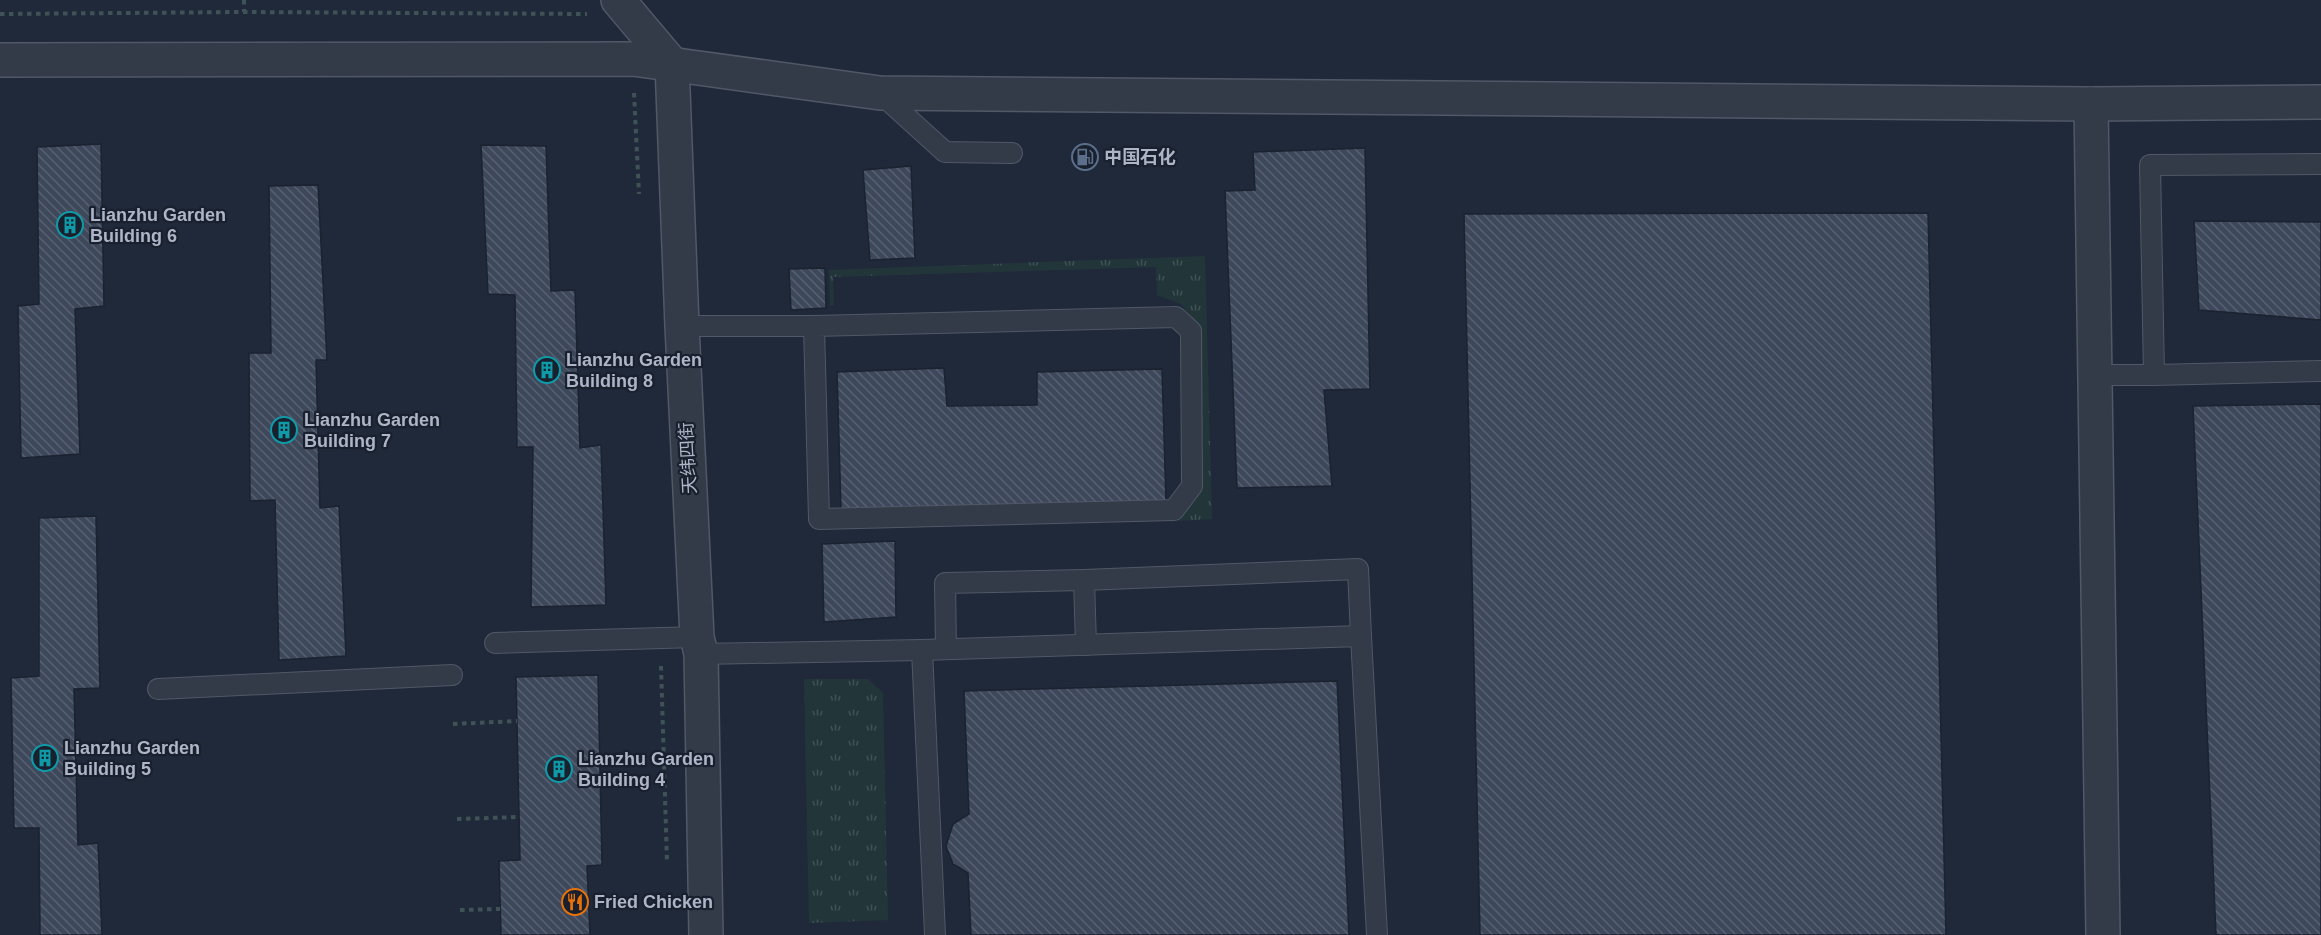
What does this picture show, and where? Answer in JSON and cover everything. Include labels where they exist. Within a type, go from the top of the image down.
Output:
[{"type":"street","points":[[624,7],[672,64]]},
{"type":"street","points":[[0,60],[633,59],[880,93],[2091,104],[2321,102]]},
{"type":"street","name":"天纬四街","points":[[672,64],[682,326],[699,645],[706,935]]},
{"type":"street","points":[[2091,104],[2103,935]]},
{"type":"lane","points":[[880,93],[945,152],[1012,153]]},
{"type":"lane","points":[[2154,375],[2150,165],[2321,164]]},
{"type":"lane","points":[[682,326],[814,326],[1176,317],[1191,331],[1192,486],[1174,510],[819,519],[814,326]]},
{"type":"lane","points":[[2095,375],[2321,371]]},
{"type":"lane","points":[[946,649],[945,583],[1358,569],[1377,935]]},
{"type":"lane","points":[[1084,580],[1086,645]]},
{"type":"lane","points":[[495,643],[922,650],[1361,636]]},
{"type":"lane","points":[[922,650],[935,935]]},
{"type":"lane","points":[[158,689],[452,675]]},
{"type":"path","points":[[244,0],[244,12]]},
{"type":"path","points":[[0,14],[624,7]]},
{"type":"path","points":[[453,724],[517,721]]},
{"type":"path","points":[[457,819],[519,817]]},
{"type":"path","points":[[460,910],[500,909]]},
{"type":"green space","points":[[1205,256],[1212,519],[1175,521],[1201,490],[1199,326],[1181,304],[1157,295],[1156,267],[833,277],[834,305],[830,306],[829,270]]},
{"type":"green space","points":[[804,679],[868,679],[883,693],[888,920],[809,923]]},
{"type":"building","name":"Lianzhu Garden Building 6","points":[[101,144],[104,306],[75,309],[80,454],[21,458],[18,306],[39,304],[37,147]]},
{"type":"building","name":"Lianzhu Garden Building 8","points":[[481,145],[546,146],[551,291],[575,290],[580,448],[601,445],[606,605],[531,607],[533,447],[517,447],[515,295],[488,294]]},
{"type":"building","points":[[1365,148],[1370,389],[1324,390],[1332,486],[1237,488],[1225,191],[1255,190],[1253,152]]},
{"type":"building","points":[[911,166],[915,258],[870,260],[863,170]]},
{"type":"building","name":"Lianzhu Garden Building 7","points":[[318,185],[327,360],[316,360],[320,508],[339,506],[346,656],[279,660],[275,500],[250,501],[249,353],[271,353],[269,186]]},
{"type":"building","points":[[1928,213],[1946,935],[1480,935],[1464,214]]},
{"type":"building","points":[[2194,221],[2321,222],[2321,320],[2199,310]]},
{"type":"building","points":[[825,268],[826,308],[791,310],[789,269]]},
{"type":"building","points":[[944,368],[947,406],[1037,405],[1037,372],[1162,369],[1166,502],[841,509],[837,372]]},
{"type":"building","points":[[2321,404],[2321,935],[2216,935],[2193,406]]},
{"type":"building","name":"Lianzhu Garden Building 5","points":[[96,516],[100,688],[74,689],[78,845],[98,843],[102,935],[40,935],[39,828],[14,828],[11,678],[39,676],[39,518]]},
{"type":"building","points":[[895,541],[896,617],[824,622],[822,544]]},
{"type":"building","name":"Lianzhu Garden Building 4","points":[[598,675],[602,865],[587,866],[590,935],[501,935],[499,861],[520,860],[516,677]]},
{"type":"building","points":[[1337,681],[1349,935],[971,935],[968,873],[953,864],[946,846],[953,824],[969,814],[964,691]]},
{"type":"place","name":"中国石化","points":[[1085,157]]},
{"type":"place","name":"Lianzhu Garden Building 6","points":[[70,225]]},
{"type":"place","name":"Lianzhu Garden Building 8","points":[[547,370]]},
{"type":"place","name":"Lianzhu Garden Building 7","points":[[284,430]]},
{"type":"place","name":"Lianzhu Garden Building 5","points":[[45,758]]},
{"type":"place","name":"Lianzhu Garden Building 4","points":[[559,769]]},
{"type":"place","name":"Fried Chicken","points":[[575,902]]}]
